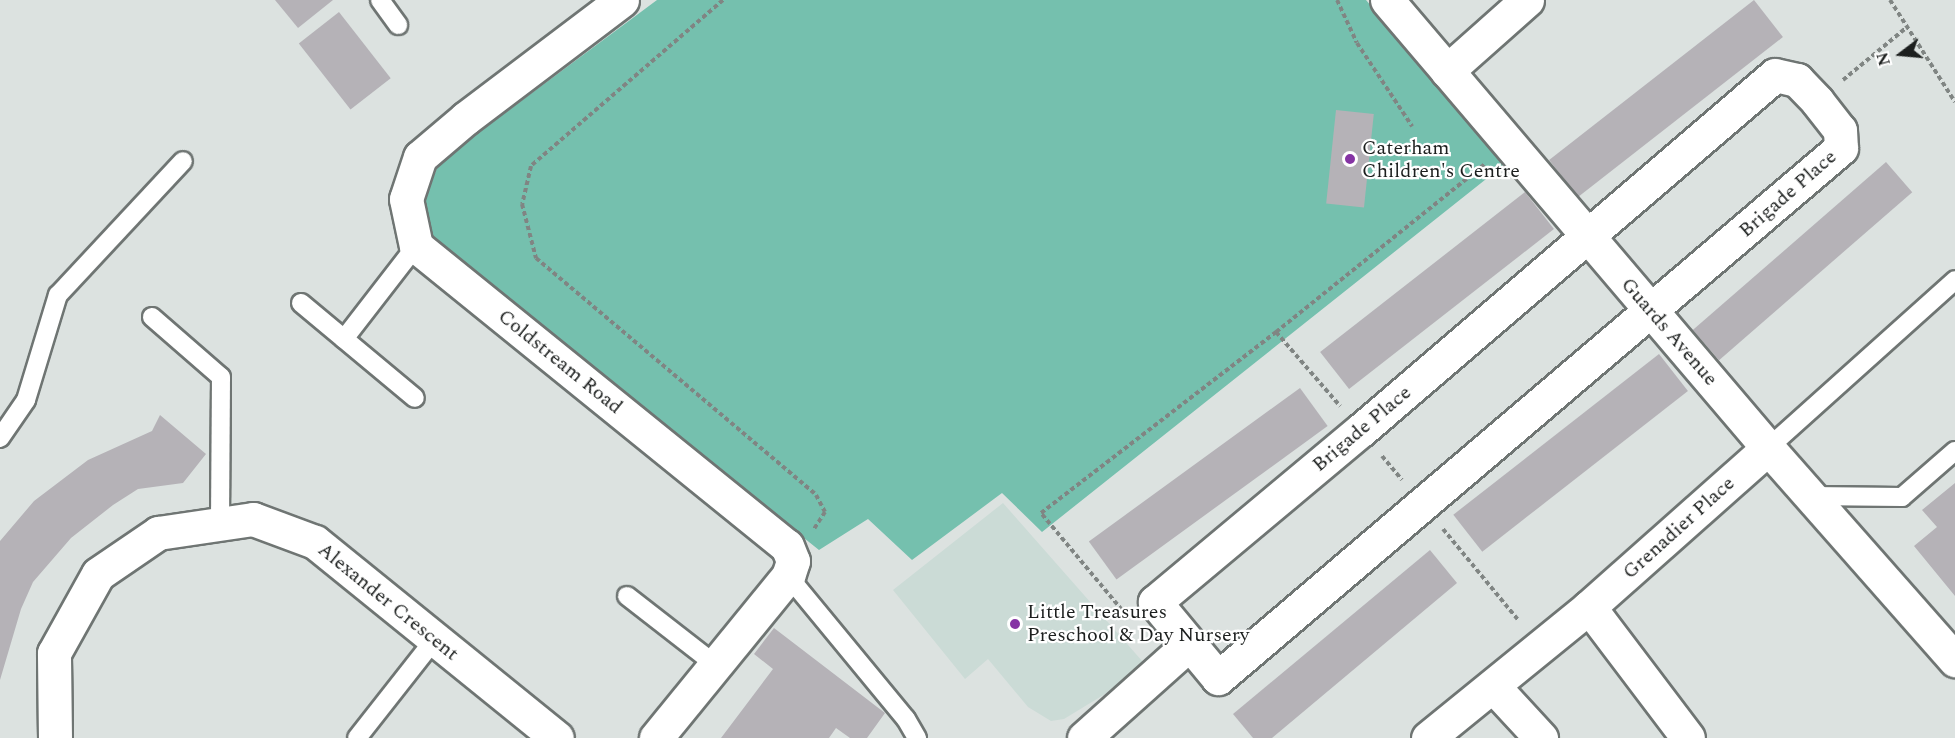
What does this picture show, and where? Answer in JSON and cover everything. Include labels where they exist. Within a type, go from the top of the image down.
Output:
[{"type":"street","points":[[416,246],[406,199],[420,158],[466,118],[622,0]]},
{"type":"street","name":"Guards Avenue","points":[[1387,0],[1768,448],[1955,660]]},
{"type":"street","points":[[1447,71],[1527,0]]},
{"type":"street","name":"Brigade Place","points":[[1775,75],[1797,80],[1840,130],[1841,148],[1652,312],[1218,678],[1155,602],[1588,237],[1775,75]]},
{"type":"street","name":"Coldstream Road","points":[[416,246],[788,546],[790,569]]},
{"type":"street","name":"Grenadier Place","points":[[1428,738],[1589,607],[1768,448]]},
{"type":"street","name":"Alexander Crescent","points":[[52,737],[54,653],[98,574],[158,533],[253,519],[315,542],[557,738]]},
{"type":"street","points":[[656,738],[790,569]]},
{"type":"street","points":[[1589,607],[1688,738]]},
{"type":"street","points":[[1084,738],[1190,644]]},
{"type":"street","points":[[1493,686],[1541,738]]},
{"type":"lane","points":[[380,0],[398,25]]},
{"type":"lane","points":[[0,438],[26,400],[58,295],[183,161]]},
{"type":"lane","points":[[344,339],[416,246]]},
{"type":"lane","points":[[1768,448],[1955,280]]},
{"type":"lane","points":[[301,303],[415,398]]},
{"type":"lane","points":[[152,317],[221,377],[220,524]]},
{"type":"lane","points":[[1810,495],[1902,497],[1955,451]]},
{"type":"lane","points":[[790,569],[906,719],[917,738]]},
{"type":"lane","points":[[627,596],[716,664]]},
{"type":"lane","points":[[357,738],[435,639]]},
{"type":"path","points":[[723,0],[531,166],[522,204],[536,258],[816,495],[825,512],[790,569]]},
{"type":"path","points":[[1337,0],[1357,43],[1412,126]]},
{"type":"path","points":[[1890,0],[1955,102]]},
{"type":"path","points":[[1817,101],[1907,27]]},
{"type":"path","points":[[1123,611],[1041,513],[1276,332],[1509,145]]},
{"type":"shaded area","name":"Little Treasures Preschool & Day Nursery","points":[[1003,503],[1143,662],[1105,694],[1064,719],[1051,721],[1028,707],[988,659],[965,679],[893,590]]},
{"type":"green space","points":[[657,0],[1366,0],[1505,164],[1042,532],[1002,493],[912,560],[868,519],[819,550],[432,241],[424,201],[437,168],[458,148]]},
{"type":"building","points":[[275,0],[333,0],[298,28]]},
{"type":"building","points":[[1754,0],[1783,37],[1578,197],[1549,160]]},
{"type":"building","points":[[339,12],[391,78],[351,110],[299,43]]},
{"type":"building","name":"Caterham Children's Centre","points":[[1336,110],[1374,114],[1364,207],[1326,203]]},
{"type":"building","points":[[1886,162],[1912,192],[1719,360],[1693,330]]},
{"type":"building","points":[[1525,192],[1554,229],[1349,389],[1320,352]]},
{"type":"building","points":[[1659,354],[1688,391],[1482,552],[1453,515]]},
{"type":"building","points":[[1300,388],[1328,426],[1116,579],[1089,541]]},
{"type":"building","points":[[160,415],[206,454],[183,483],[138,489],[113,505],[71,538],[33,582],[21,609],[0,680],[0,541],[34,501],[88,460],[152,431]]},
{"type":"building","points":[[1955,483],[1955,596],[1914,546],[1937,527],[1922,510]]},
{"type":"building","points":[[1430,550],[1457,583],[1272,738],[1253,738],[1233,714]]},
{"type":"building","points":[[774,628],[885,713],[867,738],[850,738],[836,728],[829,738],[721,738],[773,669],[754,654]]},
{"type":"place","name":"Caterham Children's Centre","points":[[1350,159]]},
{"type":"place","name":"Little Treasures Preschool & Day Nursery","points":[[1015,624]]}]
